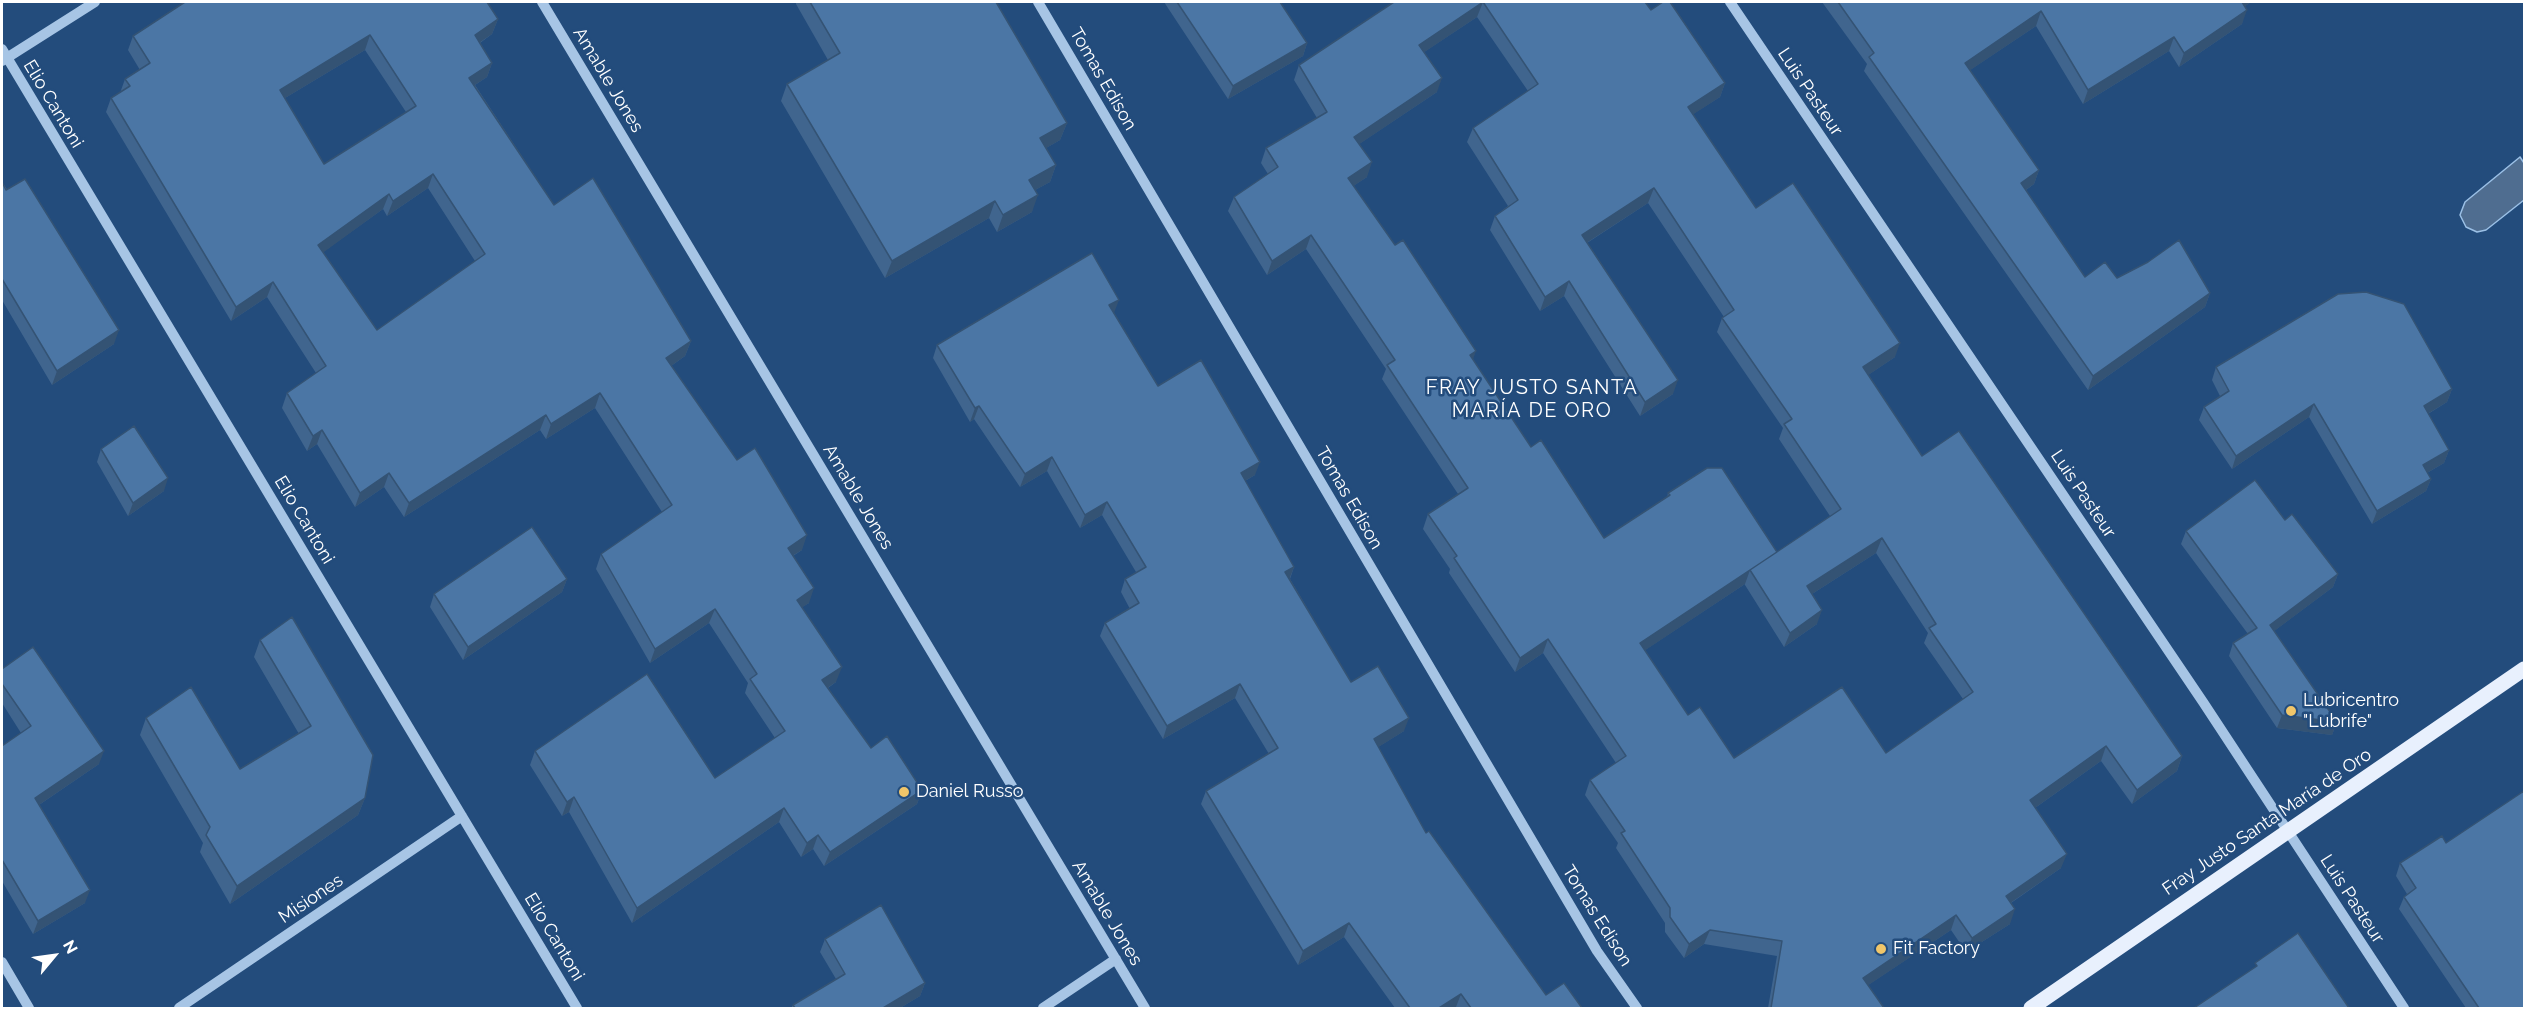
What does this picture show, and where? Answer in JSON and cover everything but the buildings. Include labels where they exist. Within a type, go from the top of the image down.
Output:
[{"type":"main road","name":"Fray Justo Santa María de Oro","points":[[2031,1008],[2524,669]]},
{"type":"street","points":[[3,56],[95,2]]},
{"type":"street","name":"Amable Jones","points":[[542,2],[1145,1008]]},
{"type":"street","name":"Tomas Edison","points":[[1038,2],[1597,951],[1637,1008]]},
{"type":"street","name":"Luis Pasteur","points":[[1730,2],[2288,831],[2403,1008]]},
{"type":"street","name":"Elio Cantoni","points":[[3,56],[577,1008]]},
{"type":"street","name":"Misiones","points":[[179,1008],[462,816]]},
{"type":"street","points":[[1043,1008],[1116,959]]},
{"type":"street","points":[[2,962],[29,1008]]},
{"type":"water","points":[[2520,157],[2524,163],[2524,200],[2486,230],[2477,232],[2466,227],[2460,215],[2465,202]]},
{"type":"place","name":"Lubricentro \"Lubrife\"","points":[[2291,711]]},
{"type":"place","name":"Daniel Russo","points":[[904,792]]},
{"type":"place","name":"Fit Factory","points":[[1881,949]]},
{"type":"district","name":"FRAY JUSTO SANTA MARÍA DE ORO","points":[[1532,400]]}]
